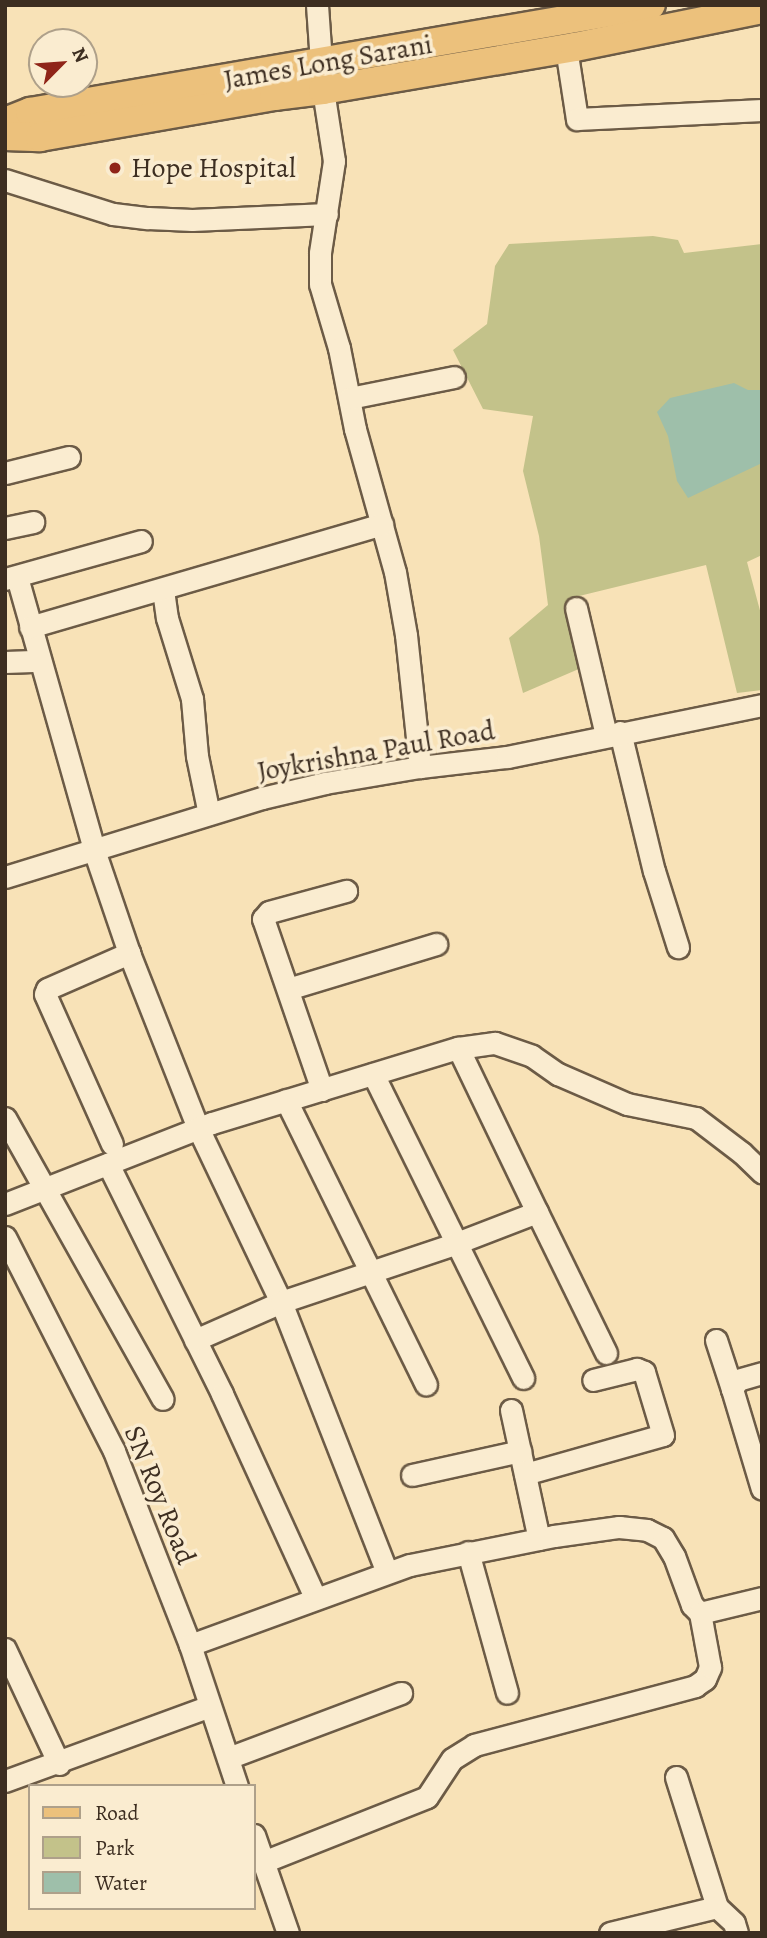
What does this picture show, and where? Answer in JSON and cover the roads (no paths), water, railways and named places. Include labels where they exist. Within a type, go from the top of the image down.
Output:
[{"type":"main road","name":"James Long Sarani","points":[[5,122],[30,112],[322,77],[588,10],[651,5]]},
{"type":"main road","points":[[5,136],[40,137],[274,96],[322,77],[594,44],[762,9]]},
{"type":"street","points":[[317,5],[322,77],[334,161],[320,253],[320,284],[350,398],[355,429],[382,524],[406,635],[420,767]]},
{"type":"street","points":[[588,10],[594,44]]},
{"type":"street","points":[[566,48],[577,119],[762,110]]},
{"type":"street","points":[[5,180],[113,214],[148,218],[192,220],[327,214]]},
{"type":"street","points":[[350,398],[454,377]]},
{"type":"street","points":[[5,473],[69,457]]},
{"type":"street","points":[[5,528],[33,522]]},
{"type":"street","points":[[30,627],[382,524]]},
{"type":"street","points":[[141,541],[11,578],[30,627],[94,850],[129,953],[198,1128],[281,1302],[387,1572]]},
{"type":"street","points":[[163,590],[167,618],[192,699],[197,756],[208,814]]},
{"type":"street","points":[[576,608],[678,947]]},
{"type":"street","points":[[5,662],[40,661]]},
{"type":"street","name":"Joykrishna Paul Road","points":[[5,877],[208,814],[325,783],[420,767],[507,757],[613,733],[762,705]]},
{"type":"street","points":[[322,1090],[264,915],[346,891]]},
{"type":"street","points":[[288,989],[436,944]]},
{"type":"street","points":[[129,953],[47,989],[45,994],[110,1154],[315,1597]]},
{"type":"street","points":[[5,1204],[44,1189],[110,1154],[458,1048],[495,1043],[532,1056],[558,1074],[627,1104],[696,1118],[743,1153],[762,1172]]},
{"type":"street","points":[[458,1048],[606,1353]]},
{"type":"street","points":[[373,1074],[454,1244],[523,1378]]},
{"type":"street","points":[[286,1100],[426,1384]]},
{"type":"street","points":[[5,1118],[163,1399]]},
{"type":"street","points":[[195,1340],[281,1302],[369,1270],[454,1244],[537,1212]]},
{"type":"street","name":"SN Roy Road","points":[[5,1237],[114,1451],[190,1644],[236,1784]]},
{"type":"street","points":[[716,1340],[762,1489]]},
{"type":"street","points":[[525,1474],[663,1436],[644,1372],[637,1369],[593,1380]]},
{"type":"street","points":[[732,1389],[738,1380],[762,1373]]},
{"type":"street","points":[[511,1410],[538,1539]]},
{"type":"street","points":[[412,1475],[520,1451]]},
{"type":"street","points":[[190,1644],[387,1572],[468,1552],[619,1527],[647,1530],[663,1538],[674,1556],[692,1605],[700,1612],[710,1667],[705,1679],[695,1686],[474,1745],[452,1759],[427,1797],[263,1862]]},
{"type":"street","points":[[468,1552],[507,1693]]},
{"type":"street","points":[[700,1612],[762,1598]]},
{"type":"street","points":[[5,1649],[59,1764]]},
{"type":"street","points":[[228,1758],[401,1693]]},
{"type":"street","points":[[5,1782],[210,1706]]},
{"type":"street","points":[[676,1777],[718,1907],[734,1923],[737,1933]]},
{"type":"street","points":[[256,1841],[288,1933]]},
{"type":"street","points":[[614,1932],[669,1926],[718,1907]]},
{"type":"water","points":[[734,383],[748,390],[762,390],[762,463],[688,498],[677,481],[668,436],[657,412],[670,398]]},
{"type":"place","name":"Hope Hospital","points":[[115,168]]}]
